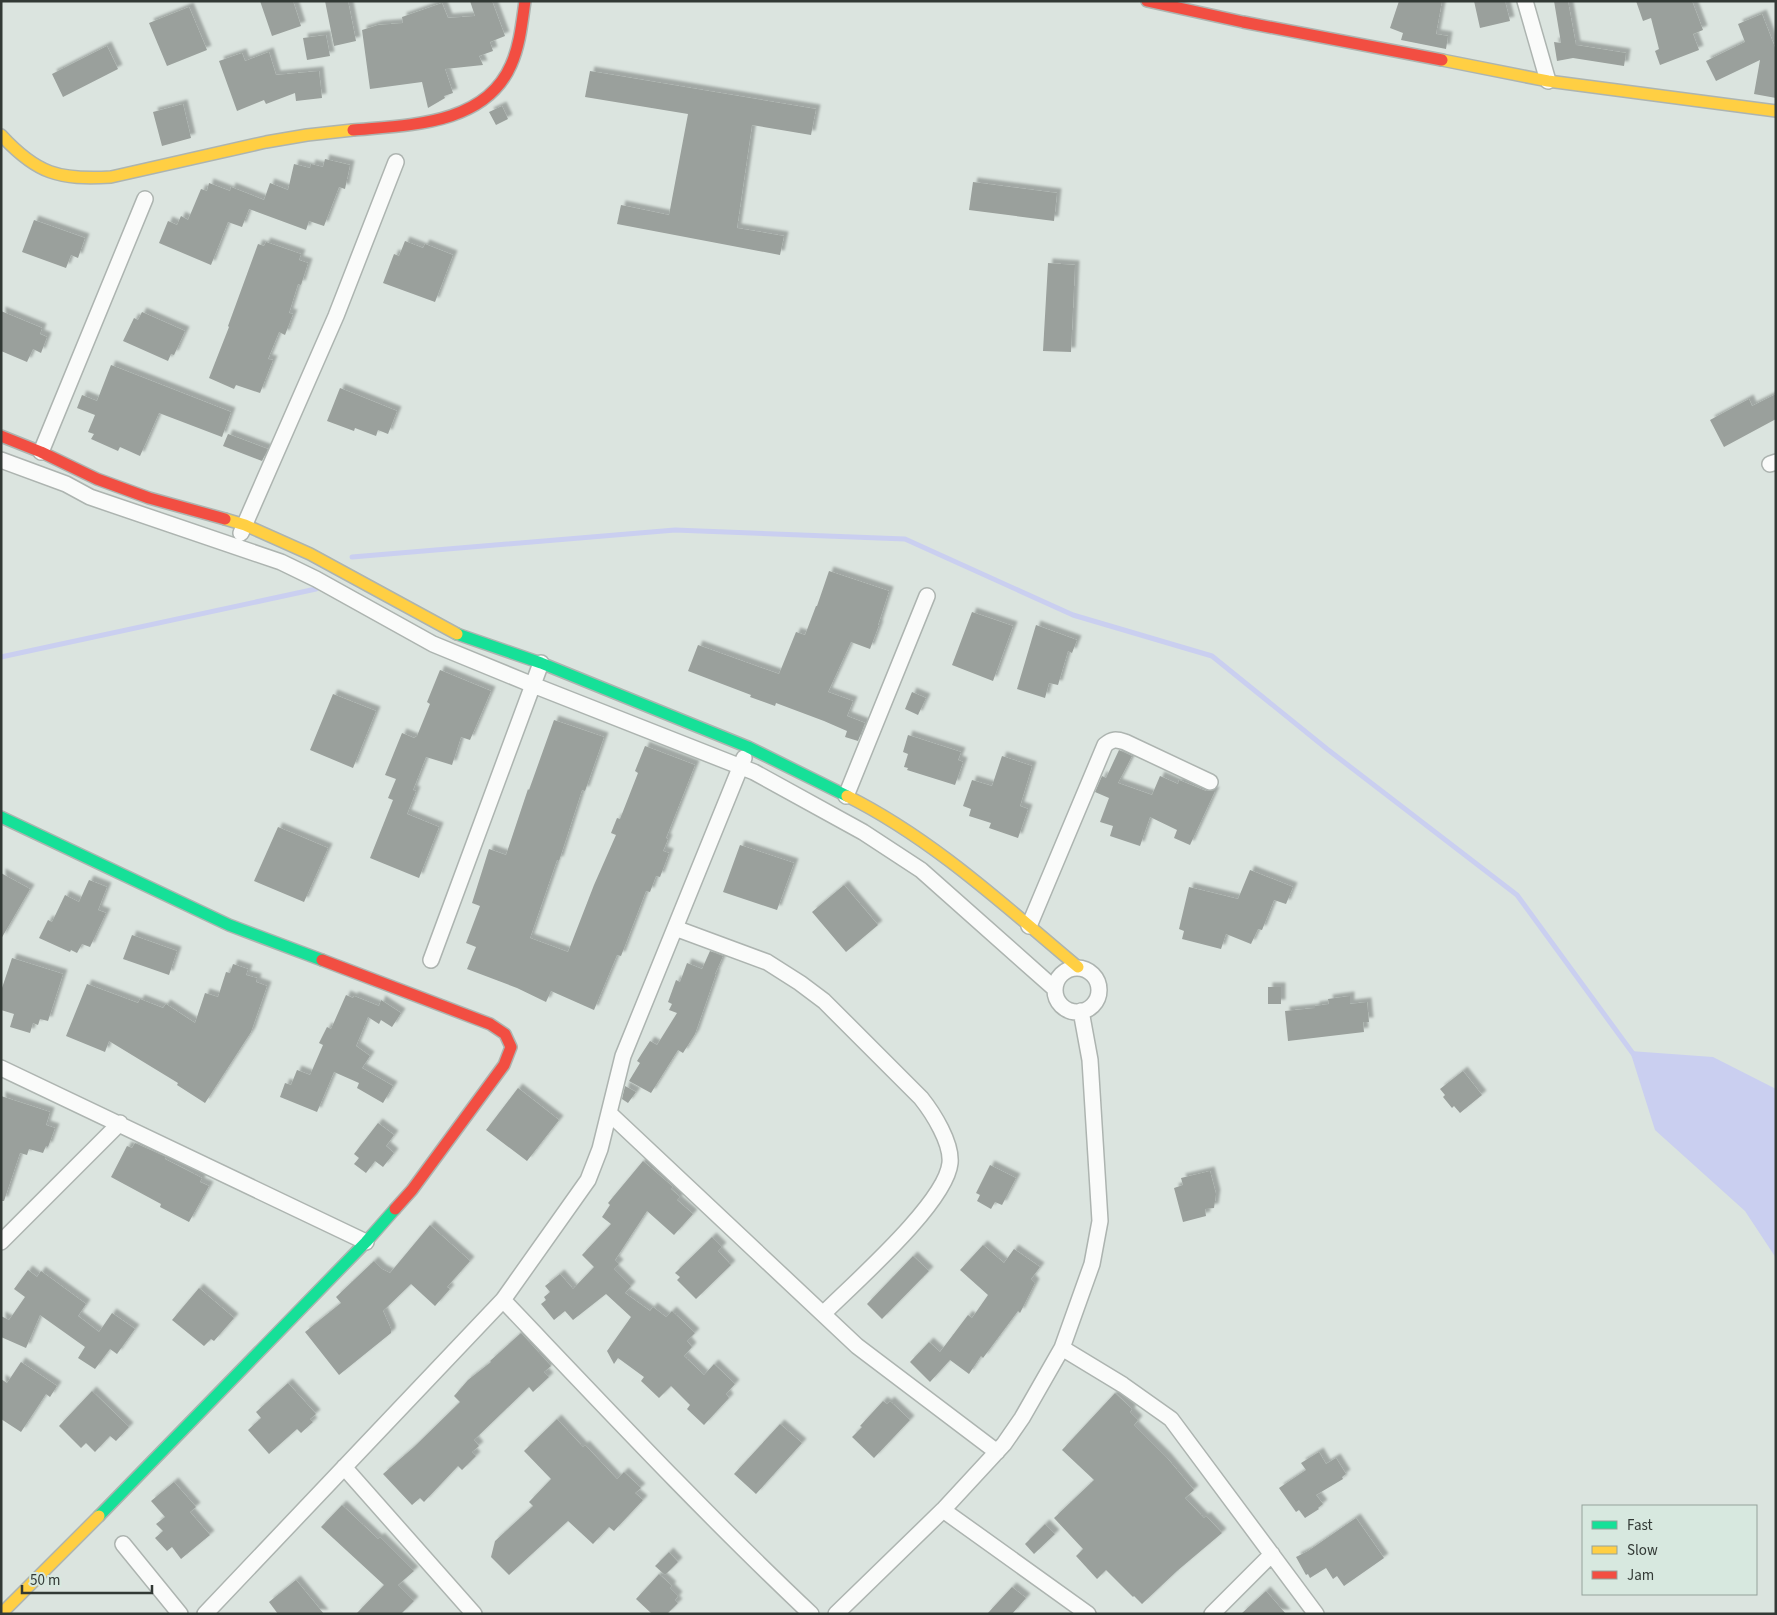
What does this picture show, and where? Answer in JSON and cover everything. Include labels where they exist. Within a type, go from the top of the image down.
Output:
[{"type":"street","points":[[1,135],[24,158],[44,172],[64,178],[84,179],[111,177],[287,138],[323,132],[416,124],[444,118],[468,109],[486,98],[499,86],[509,71],[517,50],[525,1]]},
{"type":"street","points":[[1147,1],[1243,22],[1548,81],[1776,111]]},
{"type":"street","points":[[1525,1],[1548,81]]},
{"type":"street","points":[[236,546],[336,316],[396,162]]},
{"type":"street","points":[[41,452],[145,199]]},
{"type":"street","points":[[1,436],[41,452],[97,479],[149,498],[245,525],[317,558],[454,633],[541,663],[748,747],[873,809],[961,869],[1078,967],[1090,971],[1098,981],[1099,993],[1096,1002],[1090,1008],[1081,1012],[1069,1011],[1059,1003],[1055,989],[1057,979],[1066,970],[1078,967]]},
{"type":"street","points":[[1,460],[66,484],[90,497],[281,562],[316,579],[433,644],[754,772],[863,832],[921,870],[1055,989]]},
{"type":"street","points":[[846,796],[927,596]]},
{"type":"street","points":[[431,960],[541,663]]},
{"type":"street","points":[[1029,926],[1105,745],[1110,741],[1117,739],[1125,742],[1210,782]]},
{"type":"street","points":[[205,1614],[503,1300],[588,1180],[600,1149],[623,1056],[748,747]]},
{"type":"street","points":[[1,817],[229,925],[490,1024],[505,1034],[511,1048],[504,1065],[412,1190],[366,1242],[1,1614]]},
{"type":"street","points":[[675,928],[767,962],[800,982],[824,1001],[921,1098],[934,1116],[950,1151],[948,1174],[922,1214],[823,1314]]},
{"type":"street","points":[[836,1614],[943,1510],[997,1452],[1022,1418],[1062,1348],[1092,1264],[1100,1221],[1090,1060],[1081,1012]]},
{"type":"street","points":[[1,1068],[120,1123],[366,1242]]},
{"type":"street","points":[[609,1113],[857,1346],[997,1452]]},
{"type":"street","points":[[1,1242],[120,1123]]},
{"type":"street","points":[[503,1300],[681,1487],[811,1614]]},
{"type":"street","points":[[1062,1348],[1123,1385],[1170,1419],[1316,1614]]},
{"type":"street","points":[[344,1467],[474,1614]]},
{"type":"street","points":[[943,1510],[1088,1614]]},
{"type":"street","points":[[123,1544],[180,1614]]},
{"type":"street","points":[[1212,1614],[1272,1554]]},
{"type":"water","points":[[1630,1051],[1713,1057],[1776,1089],[1776,1258],[1745,1211],[1655,1130]]},
{"type":"building","points":[[260,1],[293,1],[301,26],[272,36]]},
{"type":"building","points":[[325,1],[348,1],[356,41],[334,46]]},
{"type":"building","points":[[470,1],[492,1],[505,36],[490,42],[493,51],[479,56],[483,65],[445,69],[453,93],[444,96],[445,98],[428,108],[422,82],[370,89],[362,30],[378,25],[403,23],[402,17],[442,3],[448,18],[475,16]]},
{"type":"building","points":[[1399,1],[1442,1],[1436,34],[1448,36],[1446,49],[1401,40],[1403,33],[1390,28]]},
{"type":"building","points":[[1474,1],[1505,1],[1510,21],[1480,28]]},
{"type":"building","points":[[1554,1],[1568,1],[1576,45],[1626,53],[1624,66],[1573,58],[1557,61],[1554,42],[1561,43]]},
{"type":"building","points":[[1636,1],[1692,1],[1703,30],[1693,34],[1699,50],[1660,65],[1655,51],[1659,49],[1651,18],[1643,21]]},
{"type":"building","points":[[189,7],[207,50],[167,66],[149,23]]},
{"type":"building","points":[[1762,14],[1776,50],[1776,98],[1754,94],[1760,60],[1716,81],[1706,61],[1745,42],[1738,24]]},
{"type":"building","points":[[326,35],[330,56],[307,60],[303,38]]},
{"type":"building","points":[[107,46],[118,69],[63,97],[52,74]]},
{"type":"building","points":[[269,52],[276,75],[319,71],[322,98],[296,101],[295,93],[266,104],[264,100],[237,111],[219,61],[242,53],[245,61]]},
{"type":"building","points":[[590,71],[816,109],[811,135],[752,125],[737,228],[784,236],[780,255],[617,224],[621,205],[669,215],[688,114],[585,97]]},
{"type":"building","points":[[183,104],[191,138],[162,146],[153,112]]},
{"type":"building","points":[[502,106],[508,119],[496,125],[489,112]]},
{"type":"building","points":[[325,159],[350,165],[345,189],[339,187],[324,226],[309,221],[306,230],[249,209],[242,227],[228,222],[211,265],[159,243],[168,221],[177,225],[181,216],[188,220],[201,189],[207,191],[209,183],[230,191],[231,187],[264,200],[270,183],[288,190],[294,164],[310,168],[311,164],[323,167]]},
{"type":"building","points":[[973,182],[1057,193],[1054,221],[969,210]]},
{"type":"building","points":[[34,220],[85,238],[78,258],[71,255],[66,268],[22,252]]},
{"type":"building","points":[[405,241],[423,248],[425,244],[453,255],[435,302],[383,283],[394,254],[399,256]]},
{"type":"building","points":[[266,242],[301,254],[299,260],[308,263],[301,285],[298,284],[289,313],[293,314],[285,335],[279,332],[268,359],[273,360],[260,393],[236,385],[234,389],[209,378],[258,244],[264,246]]},
{"type":"building","points":[[1048,263],[1075,265],[1071,352],[1043,351]]},
{"type":"building","points":[[1,311],[42,328],[40,334],[47,337],[41,353],[33,349],[27,362],[1,351]]},
{"type":"building","points":[[142,312],[185,331],[174,355],[171,354],[168,361],[123,341],[134,318],[138,320]]},
{"type":"building","points":[[111,365],[231,412],[222,437],[159,413],[140,456],[120,447],[118,451],[91,439],[94,434],[88,432],[95,415],[77,408],[82,395],[97,401]]},
{"type":"building","points":[[340,388],[397,411],[388,434],[378,430],[376,436],[355,428],[354,431],[327,421]]},
{"type":"building","points":[[1776,394],[1776,419],[1724,447],[1710,420],[1749,399],[1752,406]]},
{"type":"building","points":[[228,434],[268,449],[262,461],[223,446]]},
{"type":"building","points":[[829,571],[889,591],[870,649],[851,642],[828,692],[853,701],[847,716],[865,723],[858,741],[845,737],[847,731],[824,721],[776,703],[775,706],[750,697],[751,695],[688,671],[698,645],[779,674],[796,632],[805,635]]},
{"type":"building","points":[[972,612],[1013,626],[993,681],[952,665]]},
{"type":"building","points":[[1036,625],[1077,640],[1072,653],[1068,651],[1058,685],[1049,683],[1045,698],[1017,689]]},
{"type":"building","points":[[440,670],[491,691],[470,740],[461,737],[452,765],[426,757],[413,790],[416,791],[407,814],[439,827],[419,878],[370,858],[393,800],[388,798],[396,779],[385,775],[402,733],[414,738],[417,736],[430,704],[427,702]]},
{"type":"building","points":[[912,692],[926,698],[918,715],[905,709]]},
{"type":"building","points":[[333,694],[376,711],[353,768],[310,750]]},
{"type":"building","points":[[554,720],[604,737],[585,791],[582,790],[559,861],[557,860],[530,938],[568,952],[616,835],[611,833],[617,818],[620,819],[638,773],[635,771],[645,746],[695,765],[666,838],[668,839],[663,851],[669,853],[660,877],[656,876],[650,892],[646,891],[621,956],[617,955],[594,1010],[551,991],[546,1002],[517,988],[467,969],[476,947],[466,943],[480,906],[472,903],[489,849],[506,855]]},
{"type":"building","points":[[908,735],[961,752],[958,760],[963,762],[955,785],[907,770],[908,768],[904,767],[908,754],[903,752]]},
{"type":"building","points":[[1119,750],[1132,756],[1118,783],[1152,795],[1160,776],[1178,784],[1179,780],[1206,791],[1215,791],[1190,845],[1174,838],[1177,830],[1150,817],[1140,846],[1110,836],[1113,826],[1100,822],[1109,798],[1095,792],[1102,776],[1106,778]]},
{"type":"building","points":[[1002,756],[1032,766],[1020,806],[1028,809],[1018,838],[989,828],[991,823],[969,816],[971,809],[963,806],[972,780],[992,786]]},
{"type":"building","points":[[278,827],[328,848],[304,902],[254,881]]},
{"type":"building","points":[[740,845],[794,863],[777,910],[723,892]]},
{"type":"building","points":[[1250,870],[1293,887],[1286,904],[1274,900],[1262,930],[1258,929],[1251,944],[1226,934],[1221,949],[1182,939],[1184,931],[1179,929],[1189,887],[1238,899]]},
{"type":"building","points":[[1,873],[30,889],[1,939]]},
{"type":"building","points":[[89,880],[107,887],[98,910],[106,913],[90,947],[82,944],[77,953],[71,950],[70,952],[39,938],[48,920],[52,922],[65,895],[79,902]]},
{"type":"building","points":[[844,885],[878,925],[846,952],[812,912]]},
{"type":"building","points":[[132,935],[177,951],[169,975],[123,959]]},
{"type":"building","points":[[710,951],[723,956],[695,1034],[683,1053],[678,1050],[651,1093],[629,1081],[640,1063],[637,1061],[650,1041],[657,1045],[677,1013],[669,1010],[672,1004],[668,1002],[676,980],[680,982],[687,963],[702,969]]},
{"type":"building","points":[[12,958],[63,974],[48,1021],[40,1019],[38,1025],[33,1023],[30,1033],[10,1027],[14,1014],[1,1010],[1,991]]},
{"type":"building","points":[[233,964],[248,969],[246,975],[257,978],[256,982],[267,986],[251,1032],[205,1103],[177,1085],[178,1083],[109,1041],[105,1052],[66,1036],[87,984],[138,1003],[140,999],[163,1008],[166,1004],[195,1023],[205,993],[218,997],[226,972],[230,973]]},
{"type":"building","points":[[1268,987],[1281,987],[1281,1004],[1268,1004]]},
{"type":"building","points":[[346,995],[353,998],[354,996],[379,1006],[381,1000],[401,1013],[392,1027],[381,1020],[379,1024],[368,1017],[356,1046],[370,1056],[362,1068],[393,1086],[383,1103],[357,1088],[359,1083],[334,1072],[317,1112],[280,1097],[285,1083],[291,1085],[297,1070],[310,1075],[323,1045],[319,1043],[327,1027],[331,1029]]},
{"type":"building","points":[[1350,996],[1350,1004],[1367,1002],[1369,1022],[1363,1022],[1364,1032],[1288,1041],[1285,1011],[1315,1008],[1315,1006],[1329,1004],[1328,999]]},
{"type":"building","points":[[1463,1071],[1482,1095],[1460,1113],[1454,1106],[1452,1108],[1443,1097],[1445,1095],[1440,1089]]},
{"type":"building","points":[[625,1086],[636,1092],[628,1103],[622,1099]]},
{"type":"building","points":[[518,1088],[559,1120],[527,1161],[486,1130]]},
{"type":"building","points":[[1,1096],[50,1112],[46,1125],[55,1128],[48,1147],[46,1146],[43,1153],[29,1149],[27,1155],[20,1153],[4,1201],[1,1201]]},
{"type":"building","points":[[378,1123],[394,1135],[386,1146],[394,1153],[383,1167],[375,1161],[366,1173],[354,1164],[359,1158],[354,1154]]},
{"type":"building","points":[[135,1143],[166,1157],[165,1159],[202,1178],[200,1182],[209,1186],[189,1222],[160,1207],[161,1204],[111,1177],[127,1146],[132,1148]]},
{"type":"building","points":[[643,1161],[673,1187],[671,1189],[680,1197],[677,1200],[693,1214],[674,1235],[647,1211],[615,1260],[619,1264],[614,1269],[631,1286],[625,1293],[650,1311],[653,1307],[666,1317],[672,1311],[695,1333],[687,1341],[692,1347],[684,1356],[704,1375],[714,1364],[735,1384],[726,1394],[729,1398],[704,1425],[687,1409],[690,1405],[671,1386],[659,1398],[641,1381],[644,1377],[618,1358],[614,1364],[607,1351],[631,1317],[606,1294],[573,1320],[565,1311],[554,1320],[541,1304],[546,1300],[544,1297],[550,1292],[545,1286],[560,1274],[573,1289],[594,1267],[582,1255],[611,1224],[602,1217],[610,1205],[608,1203]]},
{"type":"building","points":[[990,1165],[1016,1178],[1002,1205],[995,1202],[991,1209],[977,1201],[980,1195],[976,1193]]},
{"type":"building","points":[[1210,1171],[1216,1194],[1214,1208],[1205,1209],[1206,1216],[1183,1222],[1174,1188],[1183,1185],[1181,1178]]},
{"type":"building","points":[[430,1225],[470,1261],[447,1287],[450,1289],[435,1306],[411,1284],[383,1311],[391,1333],[339,1375],[305,1332],[341,1303],[336,1297],[374,1261],[382,1269],[390,1273]]},
{"type":"building","points":[[712,1237],[722,1247],[718,1251],[731,1265],[696,1299],[677,1280],[680,1277],[675,1273]]},
{"type":"building","points":[[983,1245],[1004,1263],[1014,1249],[1040,1267],[1031,1279],[1035,1283],[1020,1313],[1018,1311],[983,1358],[981,1356],[969,1374],[950,1360],[930,1382],[910,1362],[929,1342],[940,1352],[968,1315],[972,1318],[988,1295],[960,1270]]},
{"type":"building","points":[[913,1256],[929,1271],[882,1319],[867,1304]]},
{"type":"building","points":[[28,1270],[37,1277],[41,1271],[86,1304],[78,1316],[99,1332],[112,1313],[135,1329],[117,1354],[110,1349],[95,1369],[78,1358],[85,1347],[40,1315],[26,1348],[1,1337],[1,1316],[9,1320],[25,1297],[14,1289]]},
{"type":"building","points":[[199,1288],[234,1318],[214,1341],[211,1339],[204,1346],[172,1320]]},
{"type":"building","points":[[521,1333],[551,1366],[544,1372],[549,1377],[533,1392],[529,1387],[474,1440],[479,1446],[472,1452],[476,1456],[462,1470],[458,1466],[424,1502],[420,1498],[412,1505],[383,1474],[460,1402],[454,1396],[468,1380],[491,1362]]},
{"type":"building","points":[[21,1362],[57,1386],[50,1397],[46,1394],[21,1432],[1,1419],[1,1379],[7,1383]]},
{"type":"building","points":[[288,1383],[316,1414],[310,1419],[313,1422],[301,1433],[297,1429],[269,1454],[248,1430],[261,1418],[256,1412]]},
{"type":"building","points":[[92,1391],[129,1427],[116,1441],[110,1436],[95,1452],[86,1443],[81,1448],[59,1426]]},
{"type":"building","points":[[1115,1393],[1132,1409],[1130,1412],[1138,1420],[1134,1425],[1167,1458],[1194,1490],[1185,1498],[1222,1533],[1142,1604],[1106,1570],[1097,1579],[1076,1556],[1083,1549],[1054,1518],[1094,1480],[1062,1450]]},
{"type":"building","points":[[883,1401],[887,1404],[890,1401],[910,1420],[874,1458],[852,1437]]},
{"type":"building","points":[[557,1419],[617,1479],[624,1472],[641,1488],[635,1493],[643,1500],[614,1531],[609,1527],[593,1544],[568,1521],[509,1575],[491,1557],[495,1541],[533,1506],[529,1502],[551,1479],[524,1451]]},
{"type":"building","points":[[780,1424],[802,1443],[756,1494],[734,1474]]},
{"type":"building","points":[[1319,1452],[1326,1464],[1336,1458],[1346,1474],[1342,1477],[1343,1479],[1316,1495],[1323,1504],[1305,1518],[1299,1510],[1296,1512],[1279,1488],[1306,1470],[1301,1463]]},
{"type":"building","points":[[174,1482],[196,1507],[190,1512],[210,1535],[181,1559],[172,1547],[167,1551],[155,1538],[163,1531],[156,1524],[165,1517],[151,1501]]},
{"type":"building","points":[[342,1505],[378,1539],[380,1537],[414,1571],[398,1585],[414,1601],[401,1614],[356,1614],[384,1585],[321,1527]]},
{"type":"building","points":[[1356,1518],[1384,1558],[1344,1586],[1337,1576],[1333,1579],[1326,1568],[1310,1578],[1308,1574],[1306,1575],[1296,1557],[1308,1551]]},
{"type":"building","points":[[1045,1524],[1055,1534],[1034,1554],[1025,1544]]},
{"type":"building","points":[[669,1552],[678,1562],[665,1575],[655,1566]]},
{"type":"building","points":[[659,1574],[672,1586],[670,1588],[678,1596],[675,1600],[678,1603],[667,1614],[652,1614],[636,1599]]},
{"type":"building","points":[[296,1580],[324,1614],[278,1614],[269,1602]]},
{"type":"building","points":[[1012,1587],[1026,1598],[1012,1614],[987,1614]]},
{"type":"building","points":[[1266,1591],[1286,1614],[1241,1614]]},
{"type":"waterway","points":[[352,557],[675,530],[905,539],[1073,615],[1212,656],[1327,749],[1517,895],[1634,1055]]},
{"type":"waterway","points":[[1,657],[316,589]]},
{"type":"traffic: fast","points":[[457,634],[541,663],[748,747],[847,796]]},
{"type":"traffic: fast","points":[[1,817],[229,925],[322,960]]},
{"type":"traffic: fast","points":[[99,1516],[366,1242],[395,1209]]},
{"type":"traffic: slow","points":[[1442,60],[1548,81],[1776,111]]},
{"type":"traffic: slow","points":[[1,135],[26,158],[50,172],[93,178],[111,177],[266,142],[353,130]]},
{"type":"traffic: slow","points":[[225,519],[245,525],[310,554],[457,634]]},
{"type":"traffic: slow","points":[[847,796],[879,813],[939,853],[996,897],[1078,967]]},
{"type":"traffic: slow","points":[[1,1614],[99,1516]]},
{"type":"traffic: jam","points":[[353,130],[421,123],[443,118],[464,111],[483,100],[499,85],[511,65],[519,41],[525,1]]},
{"type":"traffic: jam","points":[[1147,1],[1243,22],[1442,60]]},
{"type":"traffic: jam","points":[[1,436],[41,452],[97,479],[149,498],[225,519]]},
{"type":"traffic: jam","points":[[322,960],[490,1024],[505,1034],[511,1047],[504,1065],[412,1190],[395,1209]]}]
